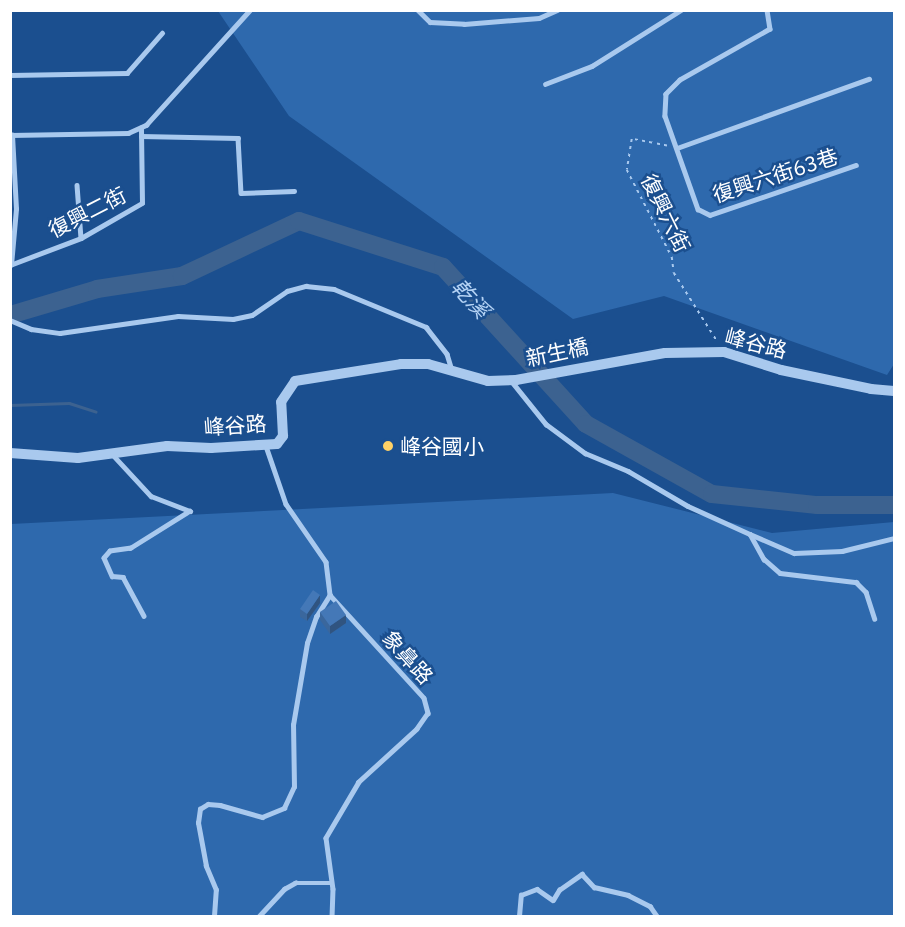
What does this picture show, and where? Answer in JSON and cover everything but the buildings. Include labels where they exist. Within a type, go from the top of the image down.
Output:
[{"type":"street","name":"峰谷路","points":[[606,361],[665,353],[724,352],[781,370],[871,390],[894,391]]},
{"type":"street","name":"新生橋","points":[[514,380],[606,361]]},
{"type":"street","name":"峰谷路","points":[[10,453],[78,458],[167,446],[277,444],[283,436],[281,402],[294,381],[401,364],[428,364],[488,381],[514,380]]},
{"type":"lane","points":[[11,265],[13,209],[11,135],[128,133],[141,128],[160,113],[250,10]]},
{"type":"lane","points":[[418,10],[430,22],[464,24],[539,18],[557,10]]},
{"type":"lane","points":[[545,84],[592,66],[681,10]]},
{"type":"lane","name":"復興六街","points":[[677,148],[665,116],[666,94],[680,80],[770,29],[766,10]]},
{"type":"lane","points":[[10,75],[127,73],[162,33]]},
{"type":"lane","points":[[677,148],[869,79]]},
{"type":"lane","name":"復興二街","points":[[11,265],[81,238],[142,204],[141,128]]},
{"type":"lane","points":[[141,136],[238,138],[241,193],[294,191]]},
{"type":"lane","name":"復興六街63巷","points":[[677,148],[698,209],[710,215],[856,165]]},
{"type":"lane","points":[[78,185],[81,238]]},
{"type":"lane","points":[[10,320],[31,329],[60,333],[178,316],[233,319],[252,315],[287,291],[306,286],[334,289],[426,327],[447,354],[452,370]]},
{"type":"lane","points":[[514,380],[546,424],[585,453],[628,471],[688,506],[794,554],[842,551],[894,538]]},
{"type":"lane","points":[[214,916],[216,890],[206,866],[198,823],[200,809],[220,805],[262,818],[284,808],[294,786],[293,725],[307,643],[316,617],[330,595],[327,562],[286,504],[266,446]]},
{"type":"lane","points":[[111,453],[151,496],[190,511],[131,548],[110,551],[104,558],[112,576],[123,577],[144,616]]},
{"type":"lane","points":[[750,534],[764,559],[780,573],[856,582],[866,592],[875,619]]},
{"type":"lane","name":"象鼻路","points":[[330,595],[424,698],[428,713],[417,729],[359,782],[326,838],[332,883],[332,916]]},
{"type":"lane","points":[[519,916],[521,895],[537,889],[553,900],[559,890],[582,874],[594,887],[628,895],[650,906],[657,916]]},
{"type":"lane","points":[[259,916],[284,889],[295,884],[332,883]]},
{"type":"path","name":"復興六街","points":[[677,148],[632,139],[627,171],[672,257],[674,273],[724,352]]},
{"type":"shaded area","points":[[218,11],[894,11],[894,364],[887,375],[664,296],[573,319],[289,116]]},
{"type":"shaded area","points":[[613,493],[772,533],[894,522],[894,916],[11,916],[11,524]]},
{"type":"waterway","name":"乾溪","points":[[10,315],[97,289],[182,276],[299,221],[443,267],[586,424],[712,494],[817,505],[894,505]]},
{"type":"waterway","points":[[10,405],[69,403],[96,412]]},
{"type":"place","name":"峰谷國小","points":[[388,446]]}]
